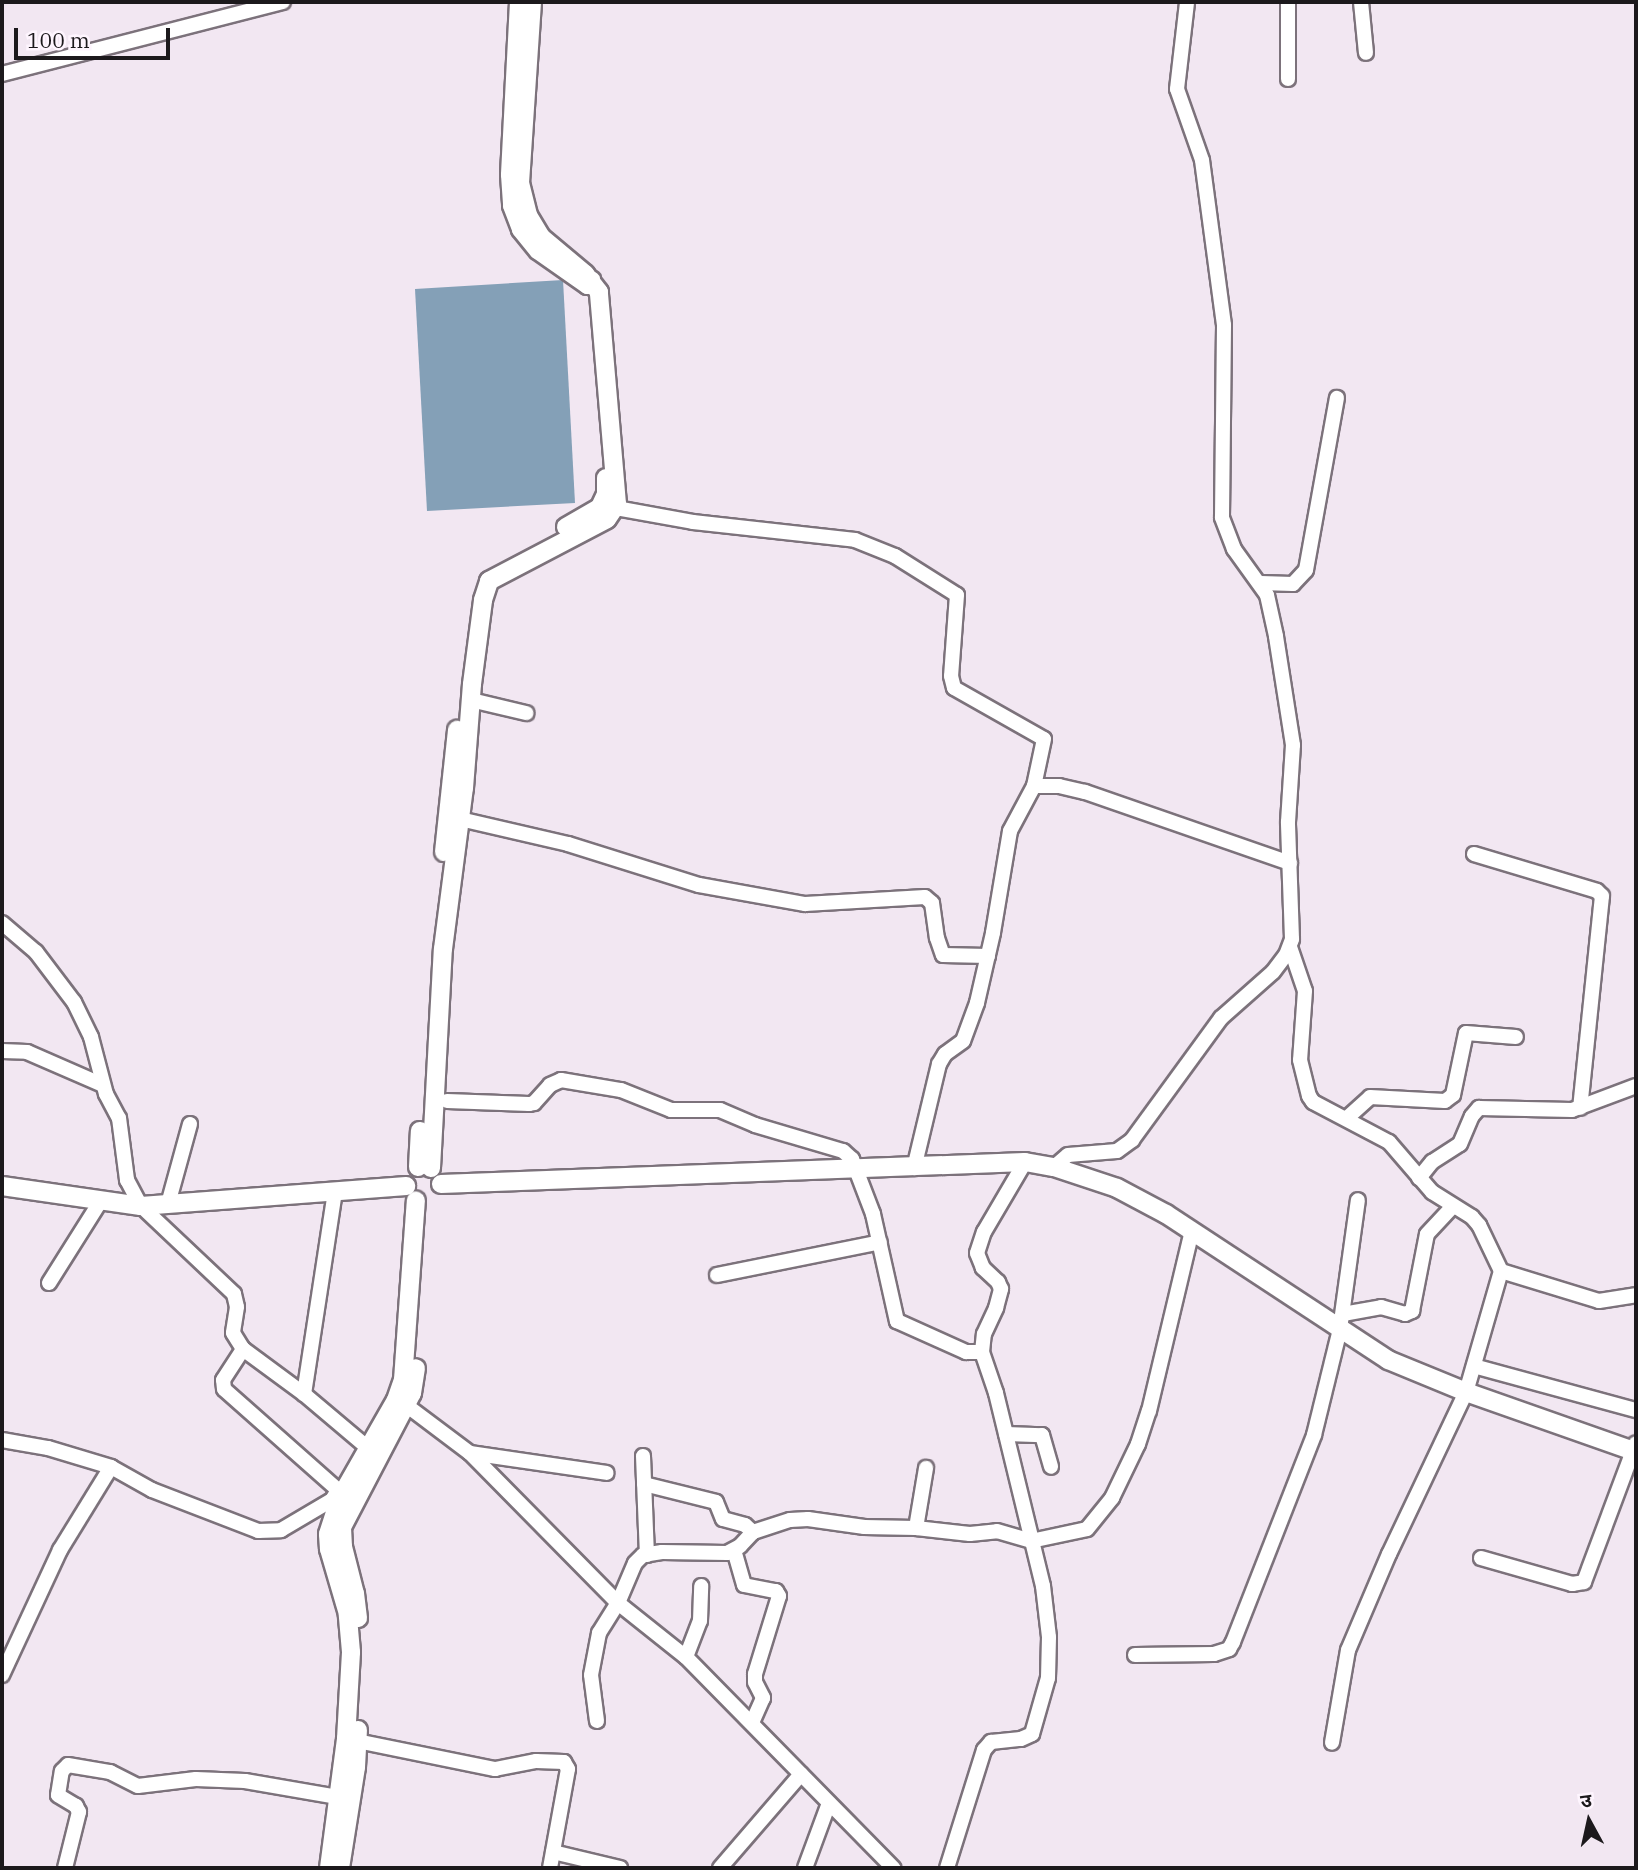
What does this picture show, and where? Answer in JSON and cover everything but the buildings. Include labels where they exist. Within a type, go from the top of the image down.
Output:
[{"type":"main road","points":[[424,1167],[443,949],[483,600],[489,581],[607,519],[616,508],[600,292],[531,237],[515,199],[513,183],[523,2]]},
{"type":"main road","points":[[534,2],[520,183],[528,215],[541,237],[587,281],[594,312],[606,494],[597,510],[494,565],[480,576],[472,595],[431,956],[424,1167],[441,1184],[857,1171],[1025,1162],[1054,1167],[1117,1188],[1192,1230],[1342,1322],[1388,1360],[1466,1392],[1635,1448]]},
{"type":"main road","points":[[340,1868],[357,1741],[361,1652],[355,1594],[343,1547],[342,1527],[412,1393],[420,1346],[416,1195],[408,1175],[424,1167]]},
{"type":"main road","points":[[2,1186],[141,1206],[335,1191],[436,1196],[441,1184]]},
{"type":"main road","points":[[329,1868],[346,1739],[351,1630],[329,1549],[328,1534],[340,1498],[396,1400],[403,1380],[416,1195]]},
{"type":"street","points":[[2,74],[284,2]]},
{"type":"street","points":[[517,2],[508,175],[510,206],[519,230],[537,252],[587,281]]},
{"type":"street","points":[[1187,2],[1177,89],[1182,110],[1202,160],[1224,325],[1222,517],[1234,550],[1261,583],[1270,607],[1293,745],[1290,947],[1306,998],[1300,1060],[1306,1089],[1313,1102],[1390,1142],[1437,1197],[1479,1225],[1501,1271],[1466,1392],[1363,1609],[1348,1650],[1332,1743]]},
{"type":"street","points":[[1288,2],[1288,79]]},
{"type":"street","points":[[1361,2],[1366,53]]},
{"type":"street","points":[[1261,583],[1293,584],[1306,570],[1337,398]]},
{"type":"street","points":[[616,508],[692,522],[855,540],[895,556],[953,591],[958,604],[952,683],[962,695],[1040,734],[1044,743],[1034,786],[1010,831],[977,1003],[963,1041],[945,1054],[939,1064],[914,1168]]},
{"type":"street","points":[[471,700],[526,713]]},
{"type":"street","points":[[1034,786],[1059,786],[1085,792],[1290,863]]},
{"type":"street","points":[[460,819],[568,844],[699,885],[792,902],[805,904],[925,897],[932,903],[937,938],[943,955],[988,956]]},
{"type":"street","points":[[1474,854],[1597,891],[1602,896],[1580,1108]]},
{"type":"street","points":[[2,923],[54,971],[74,1002],[91,1037],[103,1086],[119,1118],[127,1180],[141,1206],[234,1294],[237,1307],[233,1333],[243,1349],[304,1394],[368,1448]]},
{"type":"street","points":[[2,943],[22,940]]},
{"type":"street","points":[[1054,1167],[1068,1155],[1109,1153],[1125,1147],[1221,1018],[1273,972],[1290,947]]},
{"type":"street","points":[[1347,1118],[1370,1097],[1445,1101],[1453,1095],[1466,1033],[1516,1037]]},
{"type":"street","points":[[2,1051],[27,1052],[103,1086]]},
{"type":"street","points":[[447,1101],[529,1104],[534,1103],[555,1081],[583,1083],[621,1090],[671,1110],[720,1110],[755,1125],[843,1151],[849,1154],[857,1171],[880,1242],[897,1321],[965,1352],[982,1352]]},
{"type":"street","points":[[1419,1178],[1432,1162],[1460,1144],[1472,1116],[1479,1108],[1580,1108],[1636,1086]]},
{"type":"street","points":[[168,1204],[190,1124]]},
{"type":"street","points":[[947,1868],[984,1751],[991,1742],[1032,1734],[1038,1722],[1050,1654],[1043,1586],[1006,1434],[982,1352],[984,1334],[1001,1289],[999,1282],[979,1261],[978,1244],[1025,1162]]},
{"type":"street","points":[[304,1394],[335,1191]]},
{"type":"street","points":[[1135,1655],[1214,1654],[1229,1649],[1233,1642],[1314,1435],[1342,1322],[1358,1200]]},
{"type":"street","points":[[49,1283],[100,1202]]},
{"type":"street","points":[[1342,1322],[1381,1307],[1405,1314],[1412,1311],[1427,1234],[1453,1206]]},
{"type":"street","points":[[597,1721],[592,1665],[603,1625],[618,1603],[635,1563],[647,1555],[734,1550],[753,1532],[790,1520],[808,1519],[864,1527],[916,1528],[970,1534],[997,1531],[1031,1541],[1087,1529],[1112,1498],[1149,1411],[1192,1230]]},
{"type":"street","points":[[717,1275],[880,1242]]},
{"type":"street","points":[[1501,1271],[1599,1301],[1636,1295]]},
{"type":"street","points":[[2,1440],[48,1448],[111,1467],[152,1490],[267,1532],[281,1530],[332,1500],[337,1496],[337,1487],[224,1389],[223,1380],[243,1349]]},
{"type":"street","points":[[1474,1366],[1636,1410]]},
{"type":"street","points":[[406,1405],[470,1453],[618,1603],[686,1657],[893,1868]]},
{"type":"street","points":[[1006,1434],[1042,1435],[1051,1467]]},
{"type":"street","points":[[1481,1558],[1572,1584],[1584,1582],[1635,1448]]},
{"type":"street","points":[[470,1453],[607,1473]]},
{"type":"street","points":[[643,1456],[647,1555]]},
{"type":"street","points":[[2,1675],[60,1550],[111,1467]]},
{"type":"street","points":[[916,1528],[926,1468]]},
{"type":"street","points":[[644,1484],[716,1502],[723,1519],[745,1525],[753,1532]]},
{"type":"street","points":[[734,1550],[744,1585],[776,1591],[779,1596],[755,1674],[763,1699],[752,1723]]},
{"type":"street","points":[[686,1657],[700,1621],[701,1586]]},
{"type":"street","points":[[357,1741],[495,1769],[536,1761],[564,1762],[568,1769],[550,1868]]},
{"type":"street","points":[[65,1868],[79,1812],[76,1806],[58,1795],[62,1771],[68,1765],[110,1772],[138,1786],[196,1779],[245,1781],[338,1797]]},
{"type":"street","points":[[720,1868],[801,1774]]},
{"type":"street","points":[[805,1868],[829,1803]]},
{"type":"street","points":[[553,1853],[620,1868]]},
{"type":"water","points":[[563,280],[575,503],[427,511],[415,289]]}]
